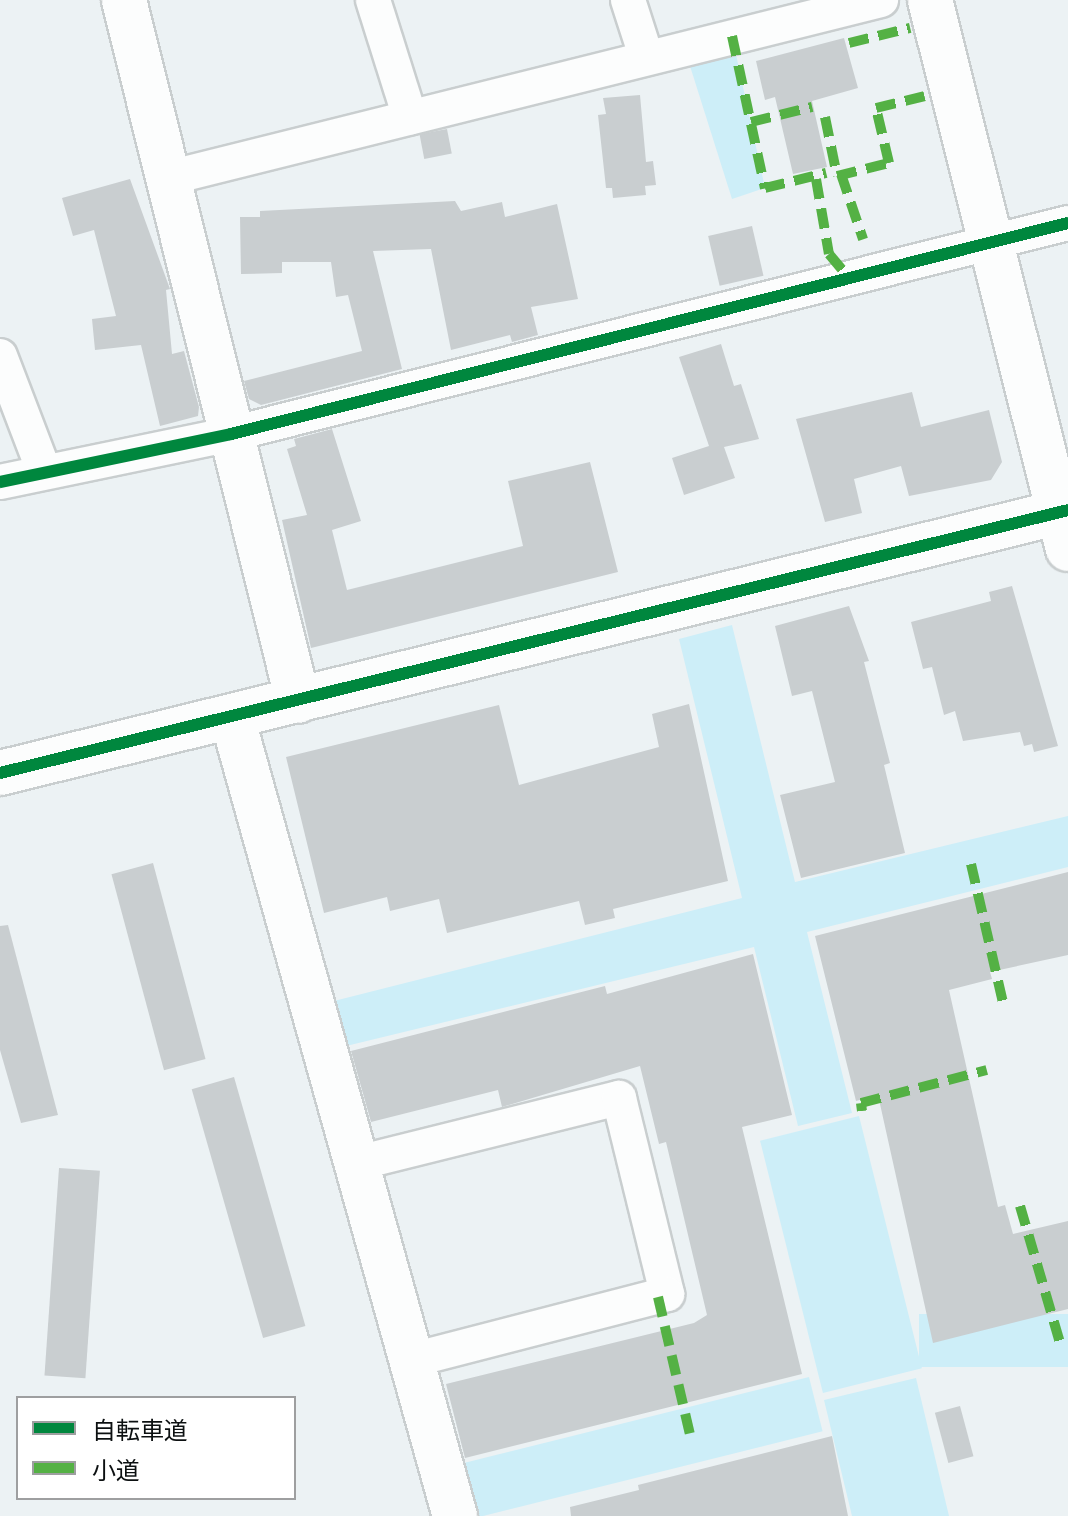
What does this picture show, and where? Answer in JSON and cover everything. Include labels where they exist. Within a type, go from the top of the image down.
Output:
[{"type":"street","points":[[124,0],[298,701]]},
{"type":"street","points":[[373,0],[410,117]]},
{"type":"street","points":[[628,0],[646,56]]},
{"type":"street","points":[[168,178],[646,56],[881,0]]},
{"type":"street","points":[[0,773],[1065,524],[930,0]]},
{"type":"street","points":[[0,482],[231,434],[1068,223]]},
{"type":"street","points":[[0,356],[44,471]]},
{"type":"street","points":[[232,717],[455,1516]]},
{"type":"street","points":[[358,1163],[619,1098],[667,1294],[412,1360]]},
{"type":"shaded area","points":[[732,36],[765,188],[732,199],[684,47]]},
{"type":"shaded area","points":[[732,625],[795,882],[1068,816],[1068,867],[807,932],[852,1113],[798,1126],[754,947],[342,1047],[330,1002],[742,898],[679,639]]},
{"type":"shaded area","points":[[859,1116],[922,1368],[823,1393],[760,1141]]},
{"type":"shaded area","points":[[919,1314],[1068,1314],[1068,1367],[919,1367]]},
{"type":"shaded area","points":[[809,1377],[823,1431],[483,1516],[470,1516],[457,1465]]},
{"type":"shaded area","points":[[916,1378],[949,1516],[852,1516],[824,1400]]},
{"type":"building","points":[[844,38],[858,88],[812,101],[827,167],[793,174],[775,97],[765,100],[756,61]]},
{"type":"building","points":[[640,95],[646,162],[653,161],[656,185],[645,186],[646,195],[613,198],[612,188],[606,188],[598,115],[606,114],[603,98]]},
{"type":"building","points":[[447,129],[452,154],[424,159],[420,134]]},
{"type":"building","points":[[130,179],[170,289],[166,290],[172,354],[184,351],[199,407],[198,416],[160,426],[141,345],[95,350],[92,319],[116,316],[94,230],[73,236],[62,198]]},
{"type":"building","points":[[455,201],[461,211],[502,202],[505,217],[557,204],[578,299],[531,307],[538,335],[512,342],[510,335],[451,350],[431,249],[373,251],[402,369],[261,405],[249,399],[244,381],[362,351],[348,295],[336,297],[331,262],[282,262],[282,273],[241,274],[240,217],[260,217],[260,211]]},
{"type":"building","points":[[752,226],[763,276],[720,286],[708,236]]},
{"type":"building","points":[[721,344],[734,386],[741,384],[759,439],[724,447],[735,478],[684,495],[672,458],[709,446],[679,357]]},
{"type":"building","points":[[912,392],[921,427],[989,410],[1002,462],[991,480],[909,496],[901,466],[854,479],[862,513],[825,522],[796,419]]},
{"type":"building","points":[[332,429],[361,521],[332,530],[347,590],[523,546],[508,481],[590,462],[618,572],[311,648],[282,520],[307,515],[287,449],[296,446],[294,439]]},
{"type":"building","points":[[1012,586],[1058,746],[1034,752],[1032,744],[1024,746],[1020,732],[963,741],[955,711],[944,715],[932,667],[923,669],[911,622],[991,601],[989,592]]},
{"type":"building","points":[[849,606],[869,661],[864,662],[890,763],[884,765],[905,853],[801,878],[780,795],[835,782],[812,691],[792,696],[775,626]]},
{"type":"building","points":[[689,704],[728,881],[613,909],[615,918],[585,925],[579,901],[447,933],[439,899],[390,911],[387,897],[324,913],[286,757],[499,705],[519,785],[659,747],[652,714]]},
{"type":"building","points":[[153,863],[206,1059],[164,1070],[111,874]]},
{"type":"building","points":[[1068,872],[1068,955],[990,972],[992,979],[949,990],[998,1207],[1005,1205],[1013,1234],[1068,1221],[1068,1309],[933,1343],[878,1095],[856,1101],[815,936]]},
{"type":"building","points":[[8,925],[58,1115],[21,1123],[0,1050],[0,926]]},
{"type":"building","points":[[753,954],[792,1115],[742,1127],[802,1374],[465,1458],[446,1384],[694,1323],[707,1315],[666,1142],[659,1144],[640,1066],[502,1107],[498,1090],[371,1122],[351,1051],[605,986],[607,994]]},
{"type":"building","points":[[234,1077],[305,1326],[263,1338],[192,1089]]},
{"type":"building","points":[[59,1168],[100,1171],[85,1378],[44,1375]]},
{"type":"building","points":[[960,1406],[973,1456],[948,1463],[935,1413]]},
{"type":"building","points":[[832,1436],[848,1516],[571,1516],[570,1507],[639,1490],[638,1485]]},
{"type":"marked path","points":[[849,43],[910,28]]},
{"type":"marked path","points":[[732,36],[765,188],[826,173]]},
{"type":"marked path","points":[[825,117],[837,176],[889,163],[876,108],[925,96]]},
{"type":"marked path","points":[[751,122],[812,107]]},
{"type":"marked path","points":[[841,174],[863,239]]},
{"type":"marked path","points":[[816,179],[829,254],[849,278]]},
{"type":"marked path","points":[[971,864],[1003,1003]]},
{"type":"marked path","points":[[862,1111],[861,1103],[987,1070]]},
{"type":"marked path","points":[[1020,1206],[1060,1343]]},
{"type":"marked path","points":[[658,1297],[690,1434]]},
{"type":"cycle path","points":[[0,482],[231,434],[1068,223]]},
{"type":"cycle path","points":[[0,773],[1068,510]]}]
